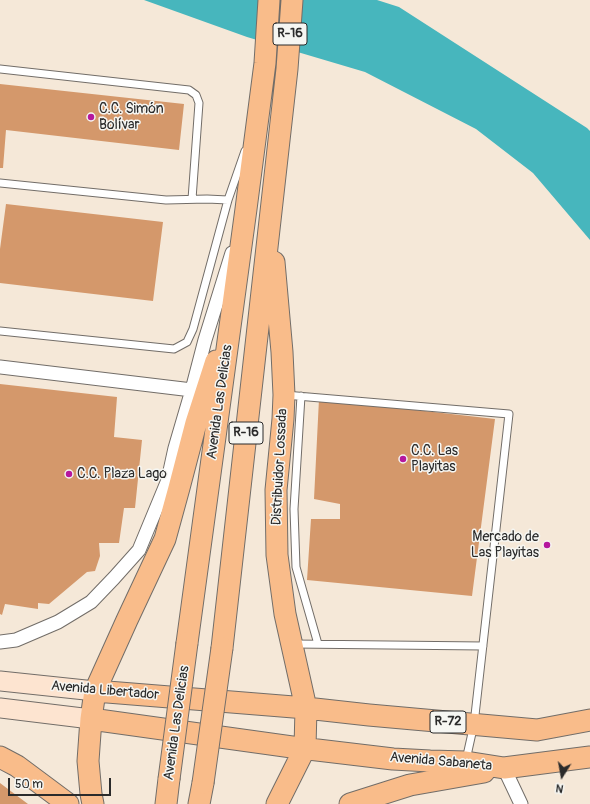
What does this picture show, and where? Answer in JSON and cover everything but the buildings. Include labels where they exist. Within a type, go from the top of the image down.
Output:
[{"type":"main road","name":"Avenida Las Delicias","points":[[166,804],[265,63],[269,0]]},
{"type":"main road","name":"Avenida Las Delicias","points":[[199,804],[222,648],[287,69],[292,0]]},
{"type":"main road","name":"Distribuidor Lossada","points":[[270,218],[282,352],[292,396],[283,419],[276,490],[277,555],[286,614],[306,708],[299,748],[277,804]]},
{"type":"main road","points":[[93,804],[88,761],[95,691],[165,539],[180,488],[196,423],[233,307]]},
{"type":"main road","name":"Avenida Libertador","points":[[0,681],[95,691],[306,708]]},
{"type":"main road","name":"Avenida Libertador","points":[[0,708],[299,748]]},
{"type":"main road","name":"R-72","points":[[306,708],[537,730],[590,720]]},
{"type":"main road","name":"Avenida Sabaneta","points":[[299,748],[393,759],[466,762],[504,768],[590,758]]},
{"type":"main road","points":[[0,757],[17,766],[68,804]]},
{"type":"main road","points":[[350,804],[410,785],[504,768]]},
{"type":"street","points":[[0,642],[16,640],[58,622],[91,602],[139,550],[168,480],[204,340],[246,209]]},
{"type":"street","points":[[0,367],[192,390]]},
{"type":"street","points":[[0,764],[50,798],[55,804]]},
{"type":"street","points":[[504,768],[521,804]]},
{"type":"lane","points":[[0,69],[189,90],[196,95],[199,103],[192,199]]},
{"type":"lane","points":[[0,331],[174,349],[187,342],[193,329],[228,200],[259,109]]},
{"type":"lane","points":[[0,184],[166,200],[228,200]]},
{"type":"lane","points":[[318,644],[296,567],[292,396],[509,414],[474,724],[466,762]]},
{"type":"lane","points":[[292,644],[482,646]]},
{"type":"water","points":[[144,0],[377,0],[399,7],[590,131],[590,240],[533,173],[476,129],[365,72],[247,37]]},
{"type":"place","name":"C.C. Simón Bolívar","points":[[91,117]]},
{"type":"place","name":"C.C. Las Playitas","points":[[403,459]]},
{"type":"place","name":"C.C. Plaza Lago","points":[[69,474]]},
{"type":"place","name":"Mercado de Las Playitas","points":[[547,545]]}]
